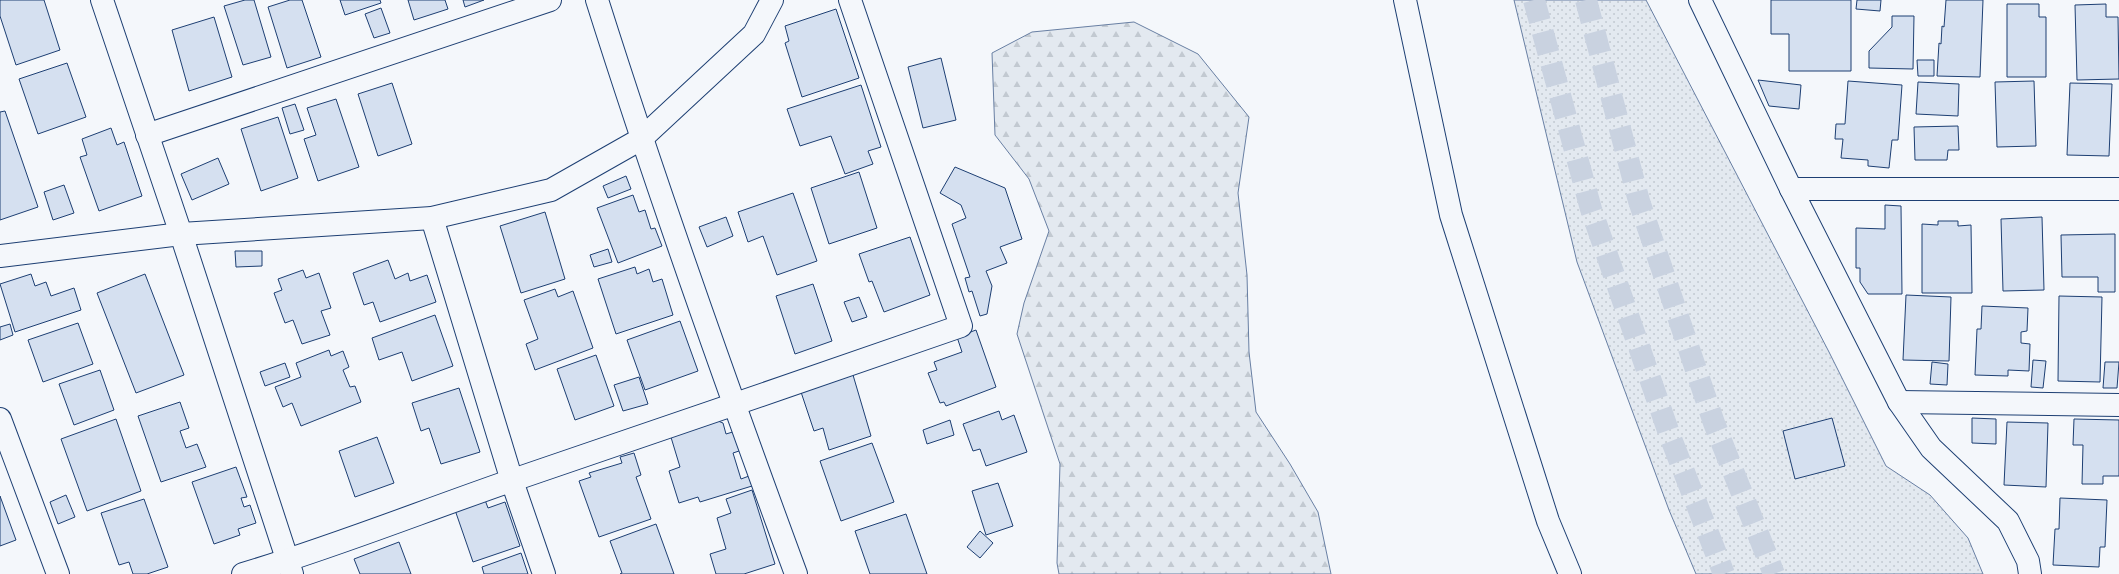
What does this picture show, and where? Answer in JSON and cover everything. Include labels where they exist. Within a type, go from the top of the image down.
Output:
[{"type":"street","points":[[102,0],[181,234],[289,567]]},
{"type":"street","points":[[147,134],[550,0]]},
{"type":"street","points":[[597,0],[641,139],[734,406],[796,574]]},
{"type":"street","points":[[0,256],[181,234],[432,218],[551,190],[641,139],[754,34],[772,0]]},
{"type":"street","points":[[243,574],[289,567],[512,481],[734,406],[960,326],[850,0]]},
{"type":"street","points":[[1405,0],[1451,215],[1548,521],[1570,574]]},
{"type":"street","points":[[1700,0],[1790,189],[1899,402],[1931,448],[2008,521],[2028,561],[2030,574]]},
{"type":"street","points":[[1790,189],[2119,189]]},
{"type":"street","points":[[432,218],[512,481],[544,574]]},
{"type":"street","points":[[1899,402],[2119,405]]},
{"type":"street","points":[[0,420],[58,574]]},
{"type":"green space","points":[[1514,0],[1646,0],[1829,352],[1886,466],[1930,495],[1968,538],[1983,574],[1696,574],[1669,510],[1577,262]]},
{"type":"green space","points":[[1134,22],[1198,54],[1249,117],[1238,193],[1247,275],[1249,352],[1256,412],[1290,464],[1318,512],[1331,574],[1059,574],[1057,563],[1060,464],[1017,334],[1024,303],[1049,231],[1029,179],[995,135],[992,53],[1032,32]]},
{"type":"building","points":[[0,0],[44,0],[60,50],[16,65],[0,16]]},
{"type":"building","points":[[245,0],[254,0],[271,57],[243,65],[224,6]]},
{"type":"building","points":[[290,0],[302,0],[321,57],[287,68],[268,7]]},
{"type":"building","points":[[340,0],[380,0],[381,3],[345,15]]},
{"type":"building","points":[[408,0],[445,0],[448,9],[414,20]]},
{"type":"building","points":[[463,0],[484,0],[465,7]]},
{"type":"building","points":[[1771,0],[1851,0],[1851,71],[1789,71],[1789,34],[1771,34]]},
{"type":"building","points":[[1857,0],[1881,0],[1880,11],[1856,9]]},
{"type":"building","points":[[1946,0],[1983,0],[1980,77],[1937,76],[1939,43],[1941,44],[1942,26],[1944,27]]},
{"type":"building","points":[[2007,4],[2039,4],[2039,17],[2046,17],[2046,77],[2007,77]]},
{"type":"building","points":[[2106,4],[2106,17],[2118,17],[2119,79],[2077,80],[2075,5]]},
{"type":"building","points":[[381,8],[390,33],[374,38],[365,14]]},
{"type":"building","points":[[836,9],[859,78],[802,97],[785,43],[789,41],[785,26]]},
{"type":"building","points":[[1892,16],[1914,16],[1913,69],[1869,68],[1869,51],[1892,27]]},
{"type":"building","points":[[214,17],[232,77],[189,91],[172,30]]},
{"type":"building","points":[[941,58],[956,120],[923,128],[908,67]]},
{"type":"building","points":[[1917,60],[1934,60],[1934,76],[1918,76]]},
{"type":"building","points":[[67,63],[86,117],[38,134],[19,79]]},
{"type":"building","points":[[1758,80],[1801,85],[1799,109],[1769,106]]},
{"type":"building","points":[[1848,81],[1902,85],[1898,140],[1892,140],[1889,168],[1868,166],[1868,160],[1841,158],[1843,139],[1835,139],[1836,124],[1845,124]]},
{"type":"building","points":[[2034,81],[2036,146],[1997,147],[1995,82]]},
{"type":"building","points":[[1918,82],[1959,84],[1958,116],[1916,114]]},
{"type":"building","points":[[392,83],[412,144],[378,156],[358,94]]},
{"type":"building","points":[[2070,83],[2112,84],[2109,156],[2067,155]]},
{"type":"building","points":[[861,85],[881,147],[868,151],[873,164],[845,174],[831,136],[800,146],[787,109]]},
{"type":"building","points":[[336,99],[359,167],[318,181],[304,139],[316,135],[307,108]]},
{"type":"building","points":[[295,104],[304,130],[290,134],[282,108]]},
{"type":"building","points":[[5,111],[38,207],[0,220],[0,112]]},
{"type":"building","points":[[278,117],[298,178],[261,191],[241,129]]},
{"type":"building","points":[[1958,126],[1959,150],[1948,150],[1947,160],[1915,160],[1914,127]]},
{"type":"building","points":[[111,128],[117,145],[124,142],[142,196],[99,211],[80,157],[87,155],[82,139]]},
{"type":"building","points":[[218,158],[229,184],[192,200],[181,174]]},
{"type":"building","points":[[955,167],[1005,188],[1022,239],[1000,247],[1007,263],[986,271],[992,286],[987,314],[980,316],[972,291],[969,292],[965,278],[970,277],[952,224],[966,218],[961,205],[940,193]]},
{"type":"building","points":[[859,172],[877,228],[829,244],[811,188]]},
{"type":"building","points":[[626,176],[631,189],[608,198],[603,186]]},
{"type":"building","points":[[64,185],[74,213],[53,220],[44,192]]},
{"type":"building","points":[[793,193],[817,261],[777,275],[763,236],[748,242],[738,212]]},
{"type":"building","points":[[633,195],[639,212],[645,210],[651,229],[655,228],[662,246],[618,263],[597,208]]},
{"type":"building","points":[[1885,205],[1901,206],[1902,294],[1868,294],[1860,282],[1860,268],[1856,268],[1856,228],[1885,229]]},
{"type":"building","points":[[545,212],[565,279],[521,293],[500,226]]},
{"type":"building","points":[[726,217],[733,236],[707,247],[699,227]]},
{"type":"building","points":[[2042,217],[2044,290],[2003,291],[2001,219]]},
{"type":"building","points":[[1938,221],[1958,221],[1958,226],[1971,225],[1972,293],[1922,293],[1922,224],[1938,225]]},
{"type":"building","points":[[2115,234],[2115,292],[2098,292],[2098,277],[2062,277],[2061,235]]},
{"type":"building","points":[[910,237],[930,295],[884,312],[872,281],[869,282],[859,254]]},
{"type":"building","points":[[608,249],[612,262],[594,267],[590,255]]},
{"type":"building","points":[[235,251],[262,251],[262,266],[236,267]]},
{"type":"building","points":[[388,260],[395,279],[408,273],[410,281],[427,275],[436,302],[380,322],[373,302],[364,305],[353,273]]},
{"type":"building","points":[[635,267],[637,274],[649,269],[653,282],[662,279],[673,315],[616,334],[598,279]]},
{"type":"building","points":[[303,270],[306,278],[319,273],[331,308],[321,311],[330,335],[302,344],[293,320],[285,323],[274,293],[282,290],[278,279]]},
{"type":"building","points":[[31,274],[35,286],[46,282],[51,296],[74,288],[81,310],[15,332],[0,284]]},
{"type":"building","points":[[145,274],[184,375],[136,393],[97,293]]},
{"type":"building","points":[[813,284],[832,341],[795,354],[776,296]]},
{"type":"building","points":[[555,289],[558,297],[573,291],[593,348],[535,370],[526,344],[538,339],[524,300]]},
{"type":"building","points":[[1906,295],[1951,297],[1949,361],[1903,360]]},
{"type":"building","points":[[2059,296],[2102,297],[2100,382],[2058,381]]},
{"type":"building","points":[[859,297],[867,317],[852,322],[844,302]]},
{"type":"building","points":[[1982,306],[2028,308],[2027,331],[2021,332],[2021,343],[2030,344],[2029,371],[2008,370],[2008,376],[1975,375],[1977,329],[1981,329]]},
{"type":"building","points":[[435,315],[453,366],[412,381],[402,352],[379,360],[372,338]]},
{"type":"building","points":[[680,321],[698,371],[645,390],[627,340]]},
{"type":"building","points":[[78,323],[93,364],[43,382],[28,340]]},
{"type":"building","points":[[10,324],[13,335],[0,340],[0,327]]},
{"type":"building","points":[[976,330],[996,387],[946,406],[944,402],[940,403],[928,373],[937,370],[934,362],[962,352],[957,337]]},
{"type":"building","points":[[329,350],[331,356],[343,351],[349,367],[343,370],[350,387],[355,386],[361,402],[301,426],[292,403],[283,407],[275,387],[301,377],[296,363]]},
{"type":"building","points":[[596,355],[614,406],[575,420],[557,369]]},
{"type":"building","points":[[2033,360],[2046,361],[2043,388],[2031,387]]},
{"type":"building","points":[[1932,362],[1948,364],[1947,385],[1930,384]]},
{"type":"building","points":[[2105,362],[2119,362],[2117,388],[2103,388]]},
{"type":"building","points":[[285,363],[290,377],[265,386],[260,372]]},
{"type":"building","points":[[100,370],[114,410],[74,425],[59,384]]},
{"type":"building","points":[[853,375],[871,436],[829,450],[823,428],[814,431],[801,392]]},
{"type":"building","points":[[639,377],[648,404],[623,411],[614,385]]},
{"type":"building","points":[[459,388],[480,452],[441,464],[429,428],[421,431],[412,403]]},
{"type":"building","points":[[180,402],[189,428],[180,431],[186,448],[197,444],[206,467],[161,482],[138,416]]},
{"type":"building","points":[[999,411],[1002,420],[1014,415],[1027,452],[986,466],[980,449],[973,451],[963,424]]},
{"type":"building","points":[[1832,418],[1845,466],[1795,479],[1783,431]]},
{"type":"building","points":[[1972,418],[1996,419],[1996,444],[1972,443]]},
{"type":"building","points":[[116,419],[141,491],[87,511],[61,439]]},
{"type":"building","points":[[713,419],[723,423],[726,434],[736,431],[742,450],[733,453],[741,479],[749,476],[752,486],[700,502],[698,497],[679,503],[669,471],[680,467],[670,434]]},
{"type":"building","points":[[2074,419],[2119,420],[2119,476],[2103,476],[2103,484],[2082,484],[2083,445],[2073,445]]},
{"type":"building","points":[[950,420],[954,435],[927,444],[923,430]]},
{"type":"building","points":[[2007,422],[2048,423],[2046,487],[2004,485]]},
{"type":"building","points":[[377,437],[394,483],[355,497],[339,451]]},
{"type":"building","points":[[872,443],[894,502],[841,521],[820,461]]},
{"type":"building","points":[[634,453],[641,475],[636,477],[651,519],[599,537],[579,481],[591,477],[589,473],[622,463],[620,457]]},
{"type":"building","points":[[236,467],[247,497],[241,498],[244,507],[250,505],[256,523],[238,529],[240,535],[214,544],[192,482]]},
{"type":"building","points":[[998,483],[1013,526],[986,535],[972,491]]},
{"type":"building","points":[[752,490],[775,564],[744,574],[716,574],[710,554],[726,549],[717,518],[731,513],[726,499]]},
{"type":"building","points":[[66,495],[75,517],[58,524],[50,502]]},
{"type":"building","points":[[0,496],[16,540],[0,546]]},
{"type":"building","points":[[2060,498],[2107,500],[2105,547],[2100,547],[2099,567],[2053,565],[2055,529],[2059,529]]},
{"type":"building","points":[[144,499],[168,567],[147,574],[133,574],[129,562],[119,565],[101,513]]},
{"type":"building","points":[[485,500],[488,508],[505,502],[520,546],[473,562],[455,510]]},
{"type":"building","points":[[906,514],[927,574],[870,574],[855,531]]},
{"type":"building","points":[[656,524],[674,574],[620,574],[622,573],[610,541]]},
{"type":"building","points":[[980,531],[993,543],[980,558],[967,547]]},
{"type":"building","points":[[399,542],[411,574],[360,574],[354,559]]},
{"type":"building","points":[[521,553],[528,574],[484,574],[482,567]]},
{"type":"tunnel","points":[[1534,0],[1591,209],[1670,436],[1724,574]]},
{"type":"tunnel","points":[[1586,0],[1639,201],[1714,423],[1774,574]]}]
